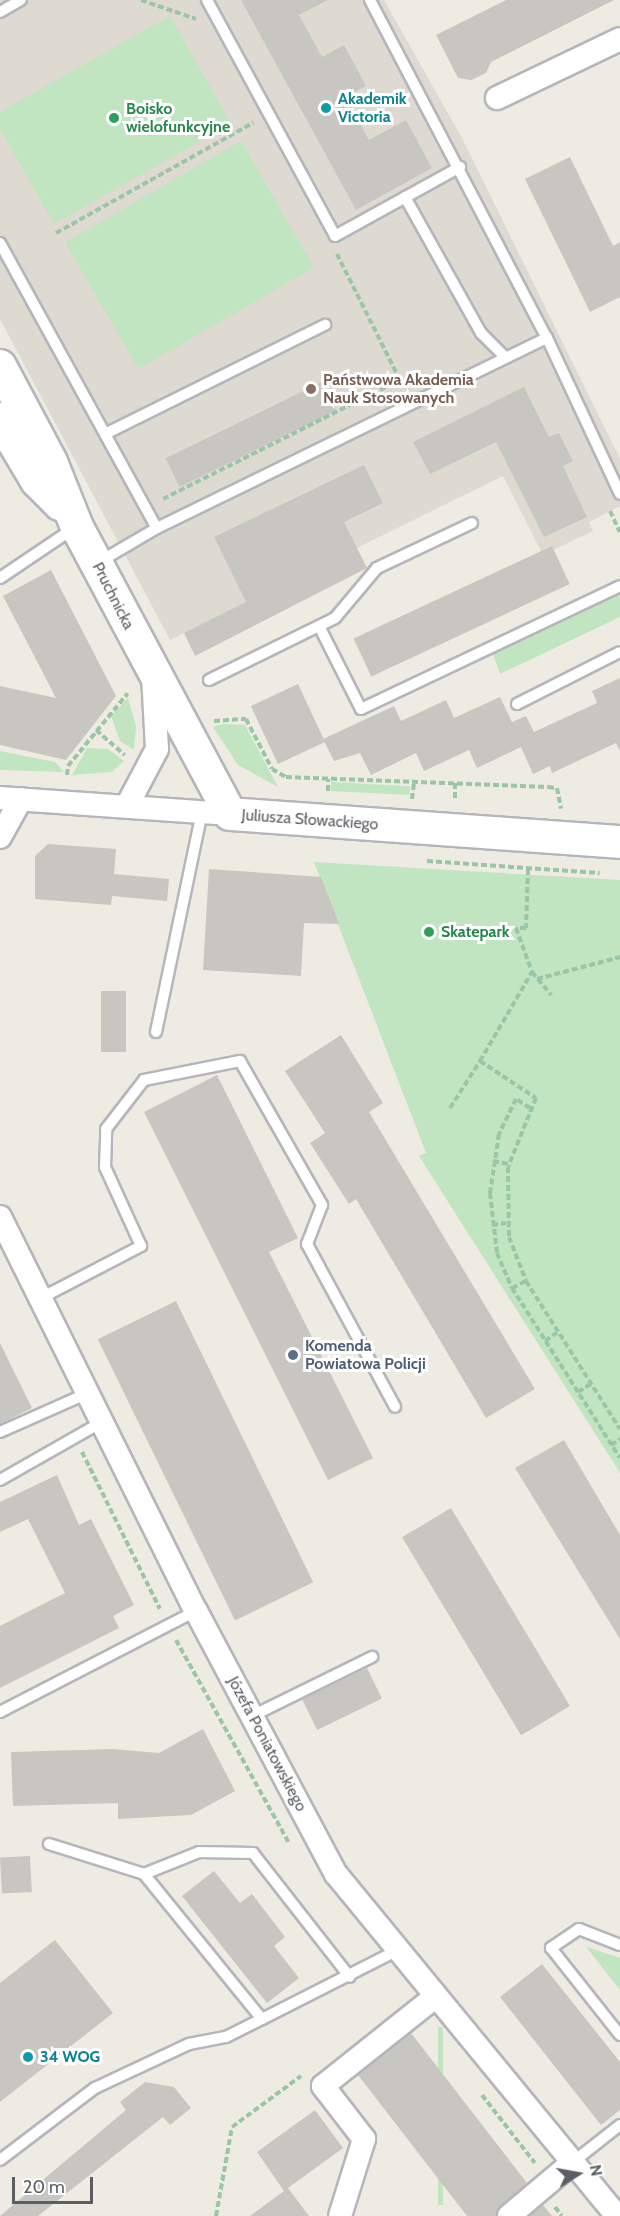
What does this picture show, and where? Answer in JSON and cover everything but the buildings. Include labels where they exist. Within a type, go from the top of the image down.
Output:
[{"type":"main road","name":"Pruchnicka","points":[[0,366],[75,522],[153,674],[216,813]]},
{"type":"main road","name":"Pruchnicka","points":[[0,419],[37,482],[75,522]]},
{"type":"main road","name":"Juliusza Słowackiego","points":[[216,813],[620,842]]},
{"type":"street","points":[[497,98],[620,39]]},
{"type":"street","name":"Pruchnicka","points":[[128,804],[157,749],[153,674]]},
{"type":"street","points":[[0,837],[10,798]]},
{"type":"street","name":"Juliusza Słowackiego","points":[[10,798],[128,804],[216,813]]},
{"type":"street","name":"Józefa Poniatowskiego","points":[[0,1217],[196,1611],[336,1874],[617,2216]]},
{"type":"street","points":[[340,2216],[364,2139],[323,2086],[436,1996]]},
{"type":"street","points":[[509,2216],[573,2162]]},
{"type":"lane","points":[[0,12],[21,0]]},
{"type":"lane","points":[[207,0],[335,236],[460,167]]},
{"type":"lane","points":[[370,0],[460,167],[547,338],[620,494]]},
{"type":"lane","points":[[405,197],[481,333],[506,358]]},
{"type":"lane","points":[[0,243],[157,528]]},
{"type":"lane","points":[[105,434],[325,325]]},
{"type":"lane","points":[[96,563],[157,528],[547,338]]},
{"type":"lane","points":[[0,578],[75,522]]},
{"type":"lane","points":[[208,680],[335,618],[377,568],[472,523]]},
{"type":"lane","points":[[319,626],[361,709],[620,586]]},
{"type":"lane","points":[[517,704],[620,652]]},
{"type":"lane","points":[[156,1032],[216,813]]},
{"type":"lane","points":[[41,1298],[141,1246],[105,1167],[106,1129],[144,1080],[240,1061],[322,1205],[307,1244],[395,1407]]},
{"type":"lane","points":[[0,1432],[88,1393]]},
{"type":"lane","points":[[0,1480],[102,1422]]},
{"type":"lane","points":[[0,1712],[196,1611]]},
{"type":"lane","points":[[252,1716],[372,1657]]},
{"type":"lane","points":[[49,1844],[144,1874],[262,2019]]},
{"type":"lane","points":[[144,1874],[199,1852],[253,1853],[350,1977]]},
{"type":"lane","points":[[620,1945],[579,1929],[552,1948],[620,2035]]},
{"type":"lane","points":[[0,2160],[95,2088],[189,2044],[226,2037],[350,1977],[398,1950]]},
{"type":"lane","points":[[573,2162],[620,2125]]},
{"type":"path","points":[[141,0],[191,21],[213,11]]},
{"type":"path","points":[[56,233],[269,114]]},
{"type":"path","points":[[146,507],[400,380],[335,250],[335,236]]},
{"type":"path","points":[[67,775],[96,730],[128,693]]},
{"type":"path","points":[[220,719],[246,719],[272,769],[286,777],[557,788],[562,811]]},
{"type":"path","points":[[96,730],[132,761]]},
{"type":"path","points":[[285,787],[286,777]]},
{"type":"path","points":[[328,779],[328,791]]},
{"type":"path","points":[[412,803],[414,782]]},
{"type":"path","points":[[455,783],[455,805]]},
{"type":"path","points":[[427,861],[609,873]]},
{"type":"path","points":[[528,869],[526,928],[516,928],[532,972],[551,995]]},
{"type":"path","points":[[537,979],[620,957]]},
{"type":"path","points":[[450,1108],[532,972]]},
{"type":"path","points":[[480,1061],[536,1098],[509,1164],[506,1223],[526,1281],[620,1429]]},
{"type":"path","points":[[530,1108],[516,1099],[493,1161],[492,1226],[512,1288],[620,1458]]},
{"type":"path","points":[[493,1161],[509,1164]]},
{"type":"path","points":[[492,1226],[506,1223]]},
{"type":"path","points":[[512,1288],[526,1281]]},
{"type":"path","points":[[545,1341],[558,1332]]},
{"type":"path","points":[[578,1392],[591,1384]]},
{"type":"path","points":[[611,1444],[620,1439]]},
{"type":"path","points":[[216,2216],[232,2127],[304,2074],[323,2086]]},
{"type":"path","points":[[480,2092],[548,2183],[544,2194],[562,2216]]},
{"type":"shaded area","name":"Państwowa Akademia Nauk Stosowanych","points":[[0,0],[384,0],[462,138],[620,459],[620,506],[589,522],[593,531],[543,555],[503,476],[170,640],[0,319]]},
{"type":"green space","name":"Boisko wielofunkcyjne","points":[[170,16],[231,124],[54,224],[0,129],[0,112]]},
{"type":"green space","points":[[241,141],[314,267],[138,369],[65,242]]},
{"type":"green space","points":[[620,590],[620,617],[500,674],[493,654]]},
{"type":"green space","points":[[128,698],[136,726],[134,750],[120,741],[111,716]]},
{"type":"green space","points":[[223,724],[245,725],[278,787],[238,765],[213,727]]},
{"type":"green space","points":[[87,748],[108,749],[124,761],[112,772],[72,775]]},
{"type":"green space","points":[[0,751],[55,762],[64,772],[0,770]]},
{"type":"green space","points":[[331,782],[410,786],[409,795],[331,791]]},
{"type":"green space","points":[[314,862],[620,880],[620,1473],[419,1156],[426,1153]]},
{"type":"green space","points":[[587,1948],[620,1958],[620,1990]]},
{"type":"green space","points":[[438,2027],[443,2027],[443,2205],[438,2205]]},
{"type":"place","name":"Akademik Victoria","points":[[326,108]]},
{"type":"place","name":"Boisko wielofunkcyjne","points":[[114,118]]},
{"type":"place","name":"Państwowa Akademia Nauk Stosowanych","points":[[311,389]]},
{"type":"place","name":"Skatepark","points":[[429,932]]},
{"type":"place","name":"Komenda Powiatowa Policji","points":[[293,1355]]},
{"type":"place","name":"34 WOG","points":[[28,2057]]}]
